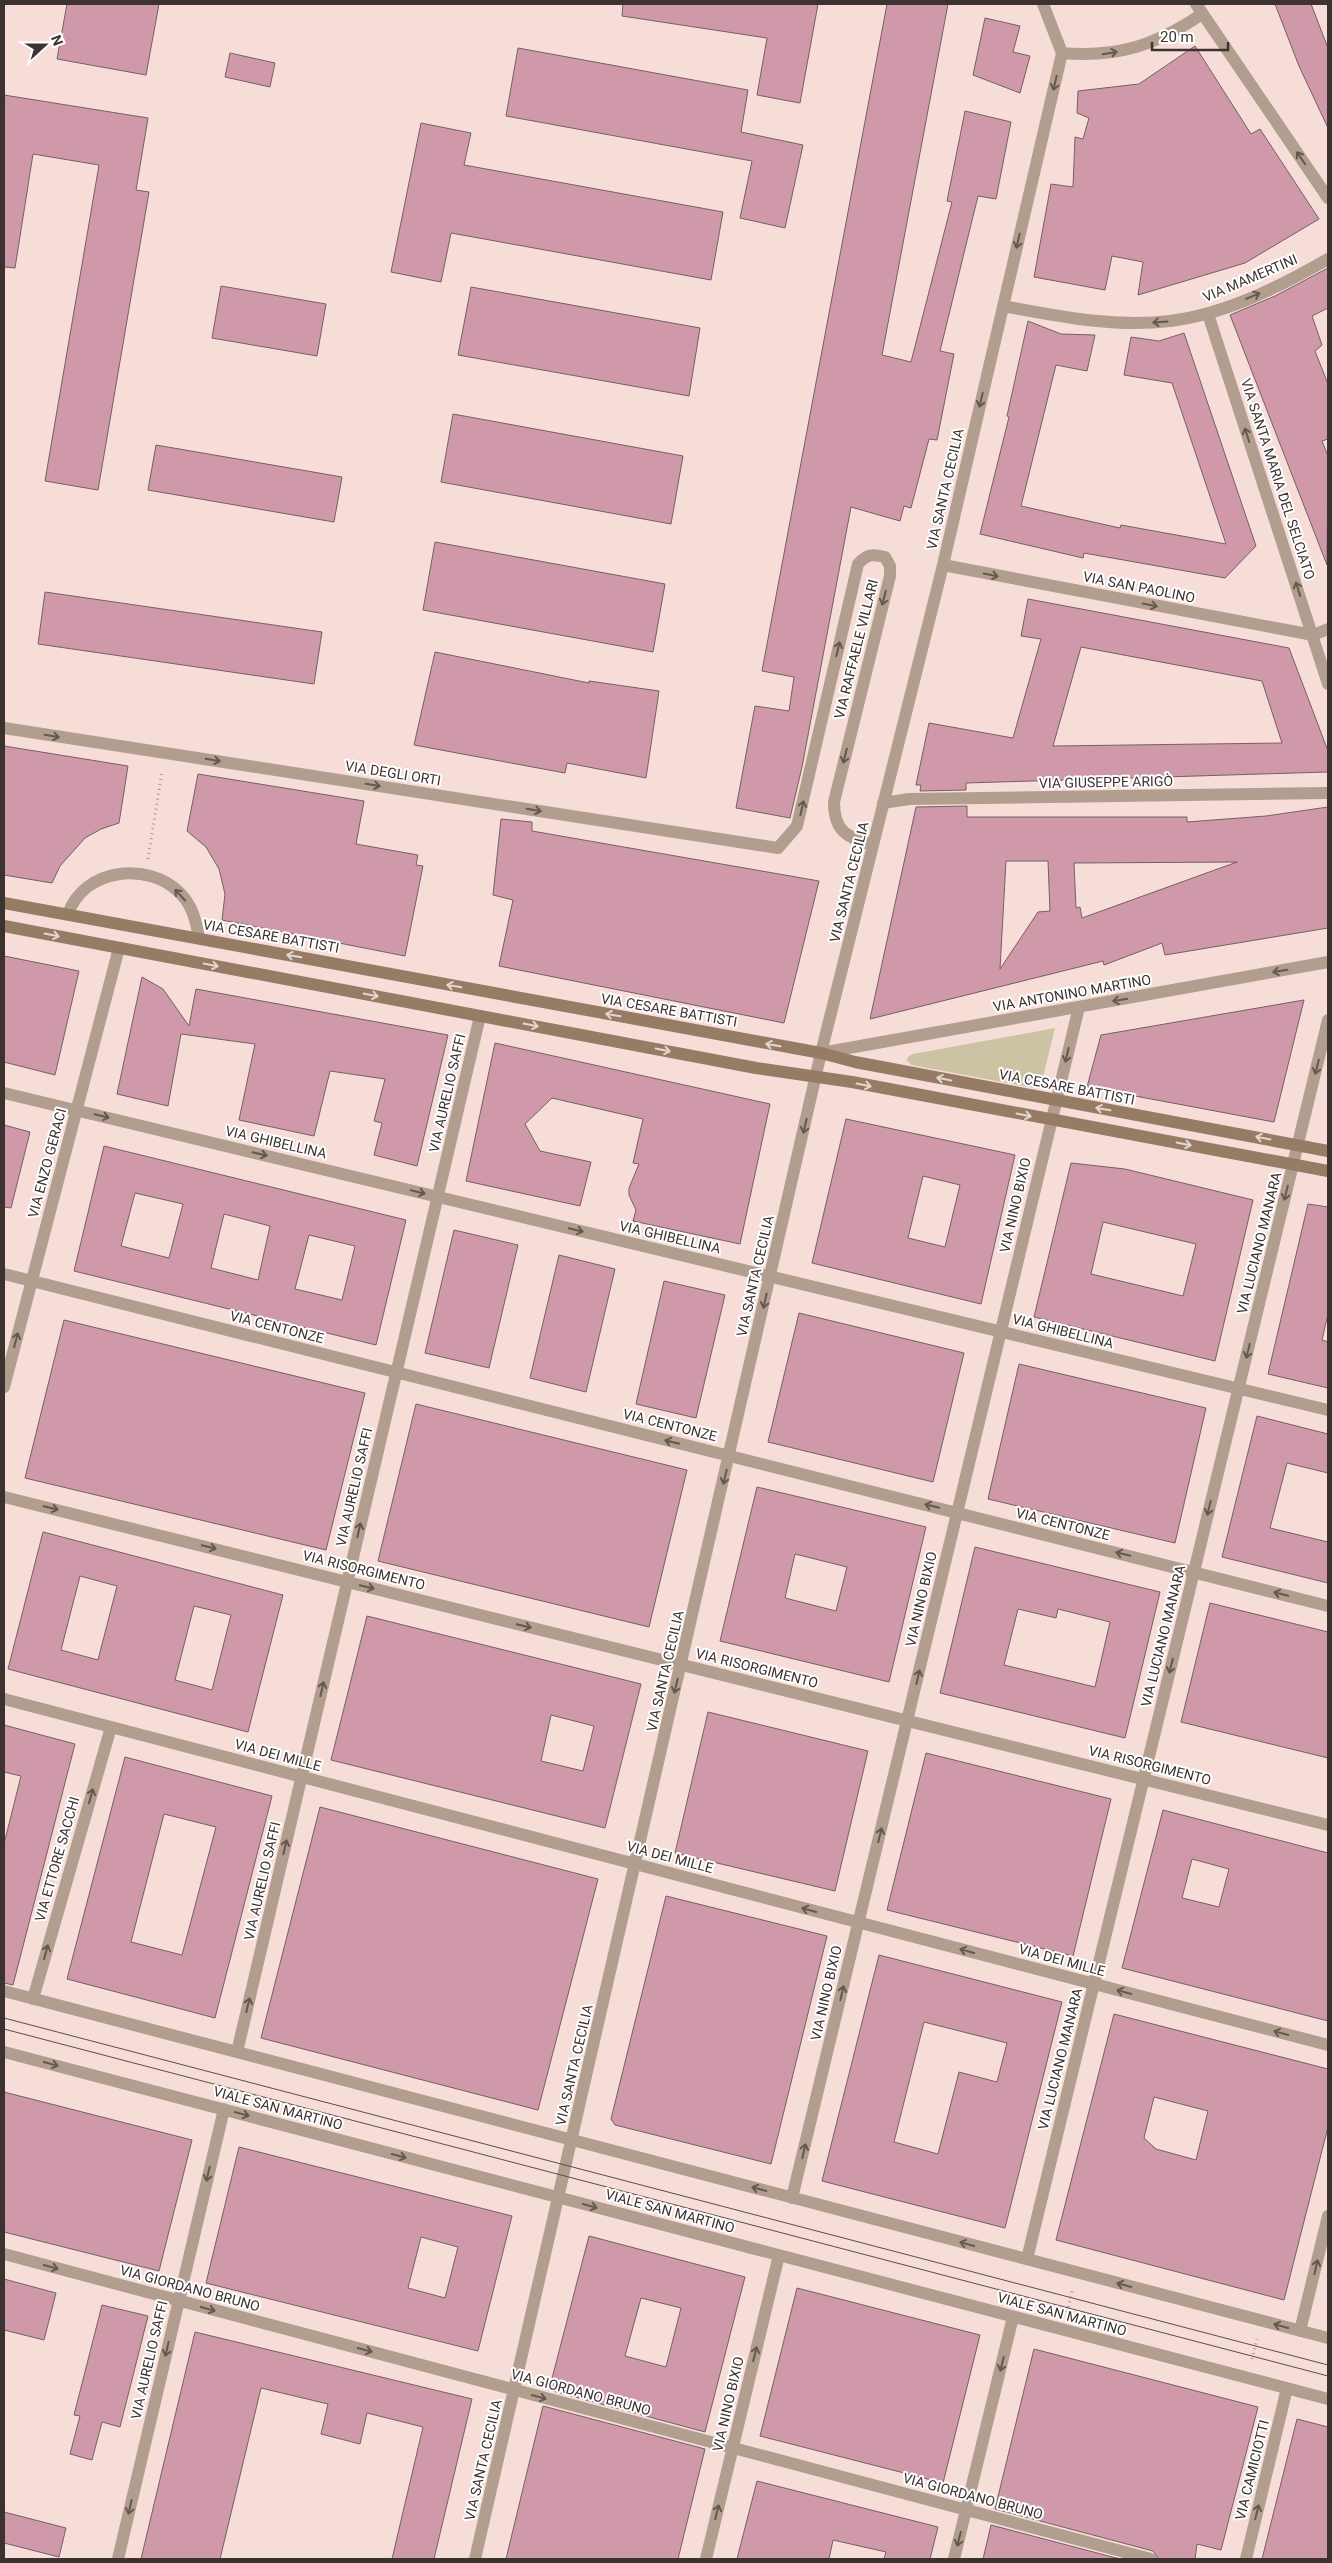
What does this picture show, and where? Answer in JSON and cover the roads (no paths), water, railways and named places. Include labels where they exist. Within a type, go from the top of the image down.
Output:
[{"type":"main road","name":"VIA CESARE BATTISTI","points":[[4,903],[821,1054],[1328,1151]]},
{"type":"main road","points":[[4,926],[480,1016],[816,1078],[852,1082],[1328,1171]]},
{"type":"street","points":[[1043,4],[1062,53],[1110,54],[1159,40],[1199,9],[1328,198]]},
{"type":"street","name":"VIA SANTA CECILIA","points":[[475,2559],[821,1054],[943,566],[1062,53]]},
{"type":"street","name":"VIA MAMERTINI","points":[[1003,306],[1106,322],[1169,321],[1208,314],[1292,279],[1328,259]]},
{"type":"street","name":"VIA SANTA MARIA DEL SELCIATO","points":[[1208,314],[1314,635],[1328,684]]},
{"type":"street","name":"VIA RAFFAELE VILLARI","points":[[778,848],[798,826],[858,564],[864,557],[872,554],[885,557],[890,566],[890,576],[834,802],[834,816],[840,830],[855,840],[873,845]]},
{"type":"street","name":"VIA SAN PAOLINO","points":[[943,566],[1314,635]]},
{"type":"street","points":[[1314,635],[1328,628]]},
{"type":"street","name":"VIA DEGLI ORTI","points":[[4,728],[778,848]]},
{"type":"street","name":"VIA GIUSEPPE ARIGÒ","points":[[884,803],[909,799],[1328,793]]},
{"type":"street","points":[[68,914],[70,907],[88,887],[100,880],[114,874],[131,872],[146,874],[162,880],[181,894],[195,917],[199,938]]},
{"type":"street","name":"VIA ENZO GERACI","points":[[4,1387],[119,948]]},
{"type":"street","name":"VIA ANTONINO MARTINO","points":[[821,1054],[1328,962]]},
{"type":"street","name":"VIA NINO BIXIO","points":[[792,2198],[1078,1007]]},
{"type":"street","name":"VIA AURELIO SAFFI","points":[[237,2052],[480,1016]]},
{"type":"street","name":"VIA LUCIANO MANARA","points":[[1027,2259],[1328,1020]]},
{"type":"street","name":"VIA GHIBELLINA","points":[[4,1093],[1328,1410]]},
{"type":"street","name":"VIA CENTONZE","points":[[4,1274],[1328,1606]]},
{"type":"street","name":"VIA RISORGIMENTO","points":[[4,1497],[1328,1825]]},
{"type":"street","name":"VIA DEI MILLE","points":[[4,1698],[1328,2045]]},
{"type":"street","name":"VIA ETTORE SACCHI","points":[[33,1999],[111,1727]]},
{"type":"street","points":[[4,1991],[1328,2338]]},
{"type":"street","name":"VIALE SAN MARTINO","points":[[4,2052],[1328,2399]]},
{"type":"street","name":"VIA AURELIO SAFFI","points":[[118,2559],[224,2109]]},
{"type":"street","points":[[1300,2331],[1328,2216]]},
{"type":"street","name":"VIA GIORDANO BRUNO","points":[[4,2254],[1151,2559]]},
{"type":"street","name":"VIA NINO BIXIO","points":[[706,2559],[779,2255]]},
{"type":"street","points":[[954,2559],[1013,2317]]},
{"type":"street","name":"VIA CAMICIOTTI","points":[[1246,2559],[1287,2388]]},
{"type":"tram line","points":[[4,2018],[1328,2365]]},
{"type":"tram line","points":[[4,2029],[1328,2376]]}]
